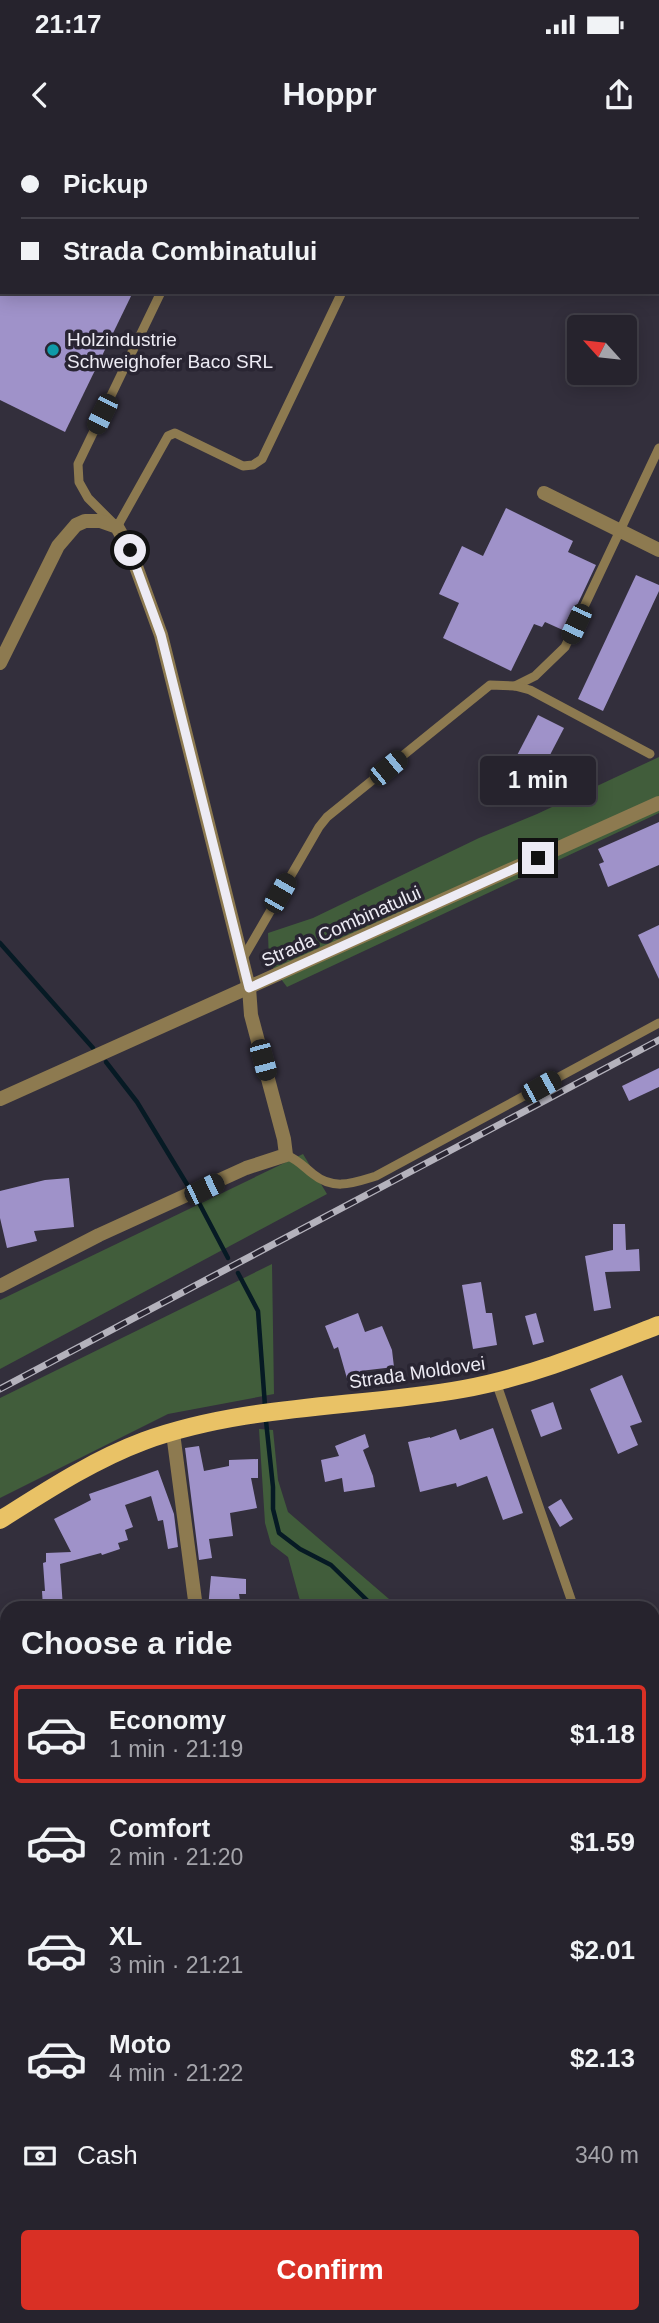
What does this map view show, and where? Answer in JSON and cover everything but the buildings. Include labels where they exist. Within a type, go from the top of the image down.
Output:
[{"type":"main road","name":"Strada Moldovei","points":[[0,1520],[101,1461],[143,1442],[173,1433],[261,1414],[462,1389],[496,1382],[659,1325]]},
{"type":"street","points":[[544,493],[659,550]]},
{"type":"street","points":[[0,663],[58,546],[70,530],[76,525],[93,521],[117,527],[130,550],[161,635],[249,988],[251,1015],[286,1155],[246,1168],[99,1235],[0,1286]]},
{"type":"street","name":"Strada Combinatului","points":[[0,1099],[659,803]]},
{"type":"street","points":[[173,1433],[195,1601]]},
{"type":"lane","points":[[160,294],[78,464],[79,482],[88,498],[117,527],[168,436],[175,433],[243,466],[253,465],[262,459],[341,294]]},
{"type":"lane","points":[[515,686],[535,676],[565,648],[659,448]]},
{"type":"lane","points":[[242,960],[327,817],[490,685],[515,686],[530,690],[650,754]]},
{"type":"lane","points":[[286,1155],[323,1182],[335,1185],[347,1185],[376,1176],[659,1023]]},
{"type":"lane","points":[[496,1382],[572,1601]]},
{"type":"green space","points":[[659,757],[659,813],[287,987],[269,963],[268,933],[313,918],[479,838]]},
{"type":"green space","points":[[303,1154],[327,1194],[0,1369],[0,1300]]},
{"type":"green space","points":[[272,1264],[274,1394],[168,1414],[0,1498],[0,1398]]},
{"type":"green space","points":[[259,1429],[273,1430],[278,1480],[288,1512],[390,1601],[300,1601],[288,1557],[271,1544],[265,1523]]},
{"type":"waterway","points":[[0,943],[93,1048]]},
{"type":"waterway","points":[[106,1062],[137,1102],[188,1186]]},
{"type":"waterway","points":[[198,1201],[228,1258]]},
{"type":"waterway","points":[[238,1273],[258,1311],[265,1406]]},
{"type":"waterway","points":[[266,1421],[273,1509],[279,1533],[300,1549],[331,1565],[368,1601]]},
{"type":"railway","points":[[0,1389],[659,1040]]},
{"type":"place","name":"Holzindustrie Schweighofer Baco SRL","points":[[53,350]]},
{"type":"route","points":[[130,550],[161,635],[249,988],[538,858]]}]
